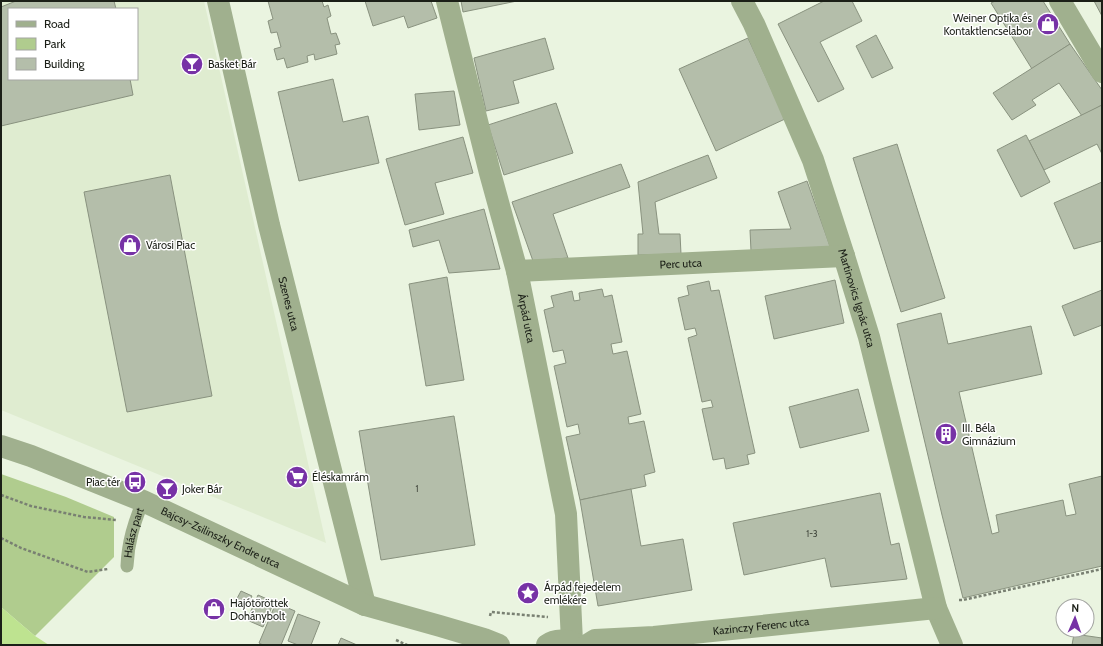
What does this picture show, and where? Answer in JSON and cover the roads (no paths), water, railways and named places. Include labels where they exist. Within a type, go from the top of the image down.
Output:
[{"type":"street","name":"Szenes utca","points":[[218,1],[269,225],[365,606]]},
{"type":"street","name":"Árpád utca","points":[[447,1],[490,173],[517,271],[566,514],[579,644]]},
{"type":"street","name":"Martinovics Ignác utca","points":[[742,1],[754,24],[813,160],[869,337],[935,602],[952,645]]},
{"type":"street","points":[[1060,1],[1102,72]]},
{"type":"street","name":"Perc utca","points":[[517,271],[844,256]]},
{"type":"street","name":"Bajcsy-Zsilinszky Endre utca","points":[[1,446],[143,500],[365,606],[440,626],[499,645]]},
{"type":"street","name":"Kazinczy Ferenc utca","points":[[547,645],[561,640],[579,644],[595,640],[654,637],[935,602]]},
{"type":"street","name":"Bajcsy-Zsilinszky Endre utca","points":[[440,626],[469,645]]},
{"type":"lane","name":"Halász part","points":[[128,566],[128,548],[134,522],[143,500]]},
{"type":"place","name":"Weiner Optika és Kontaktlencselabor","points":[[1048,24]]},
{"type":"place","name":"Basket Bár","points":[[192,64]]},
{"type":"place","name":"Városi Piac","points":[[130,245]]},
{"type":"place","name":"III. Béla Gimnázium","points":[[946,434]]},
{"type":"place","name":"Éléskamrám","points":[[297,477]]},
{"type":"place","name":"Piac tér","points":[[135,482]]},
{"type":"place","name":"Joker Bár","points":[[167,489]]},
{"type":"place","name":"Árpád fejedelem emlékére","points":[[528,593]]},
{"type":"place","name":"Hajótöröttek Dohánybolt","points":[[214,609]]}]
